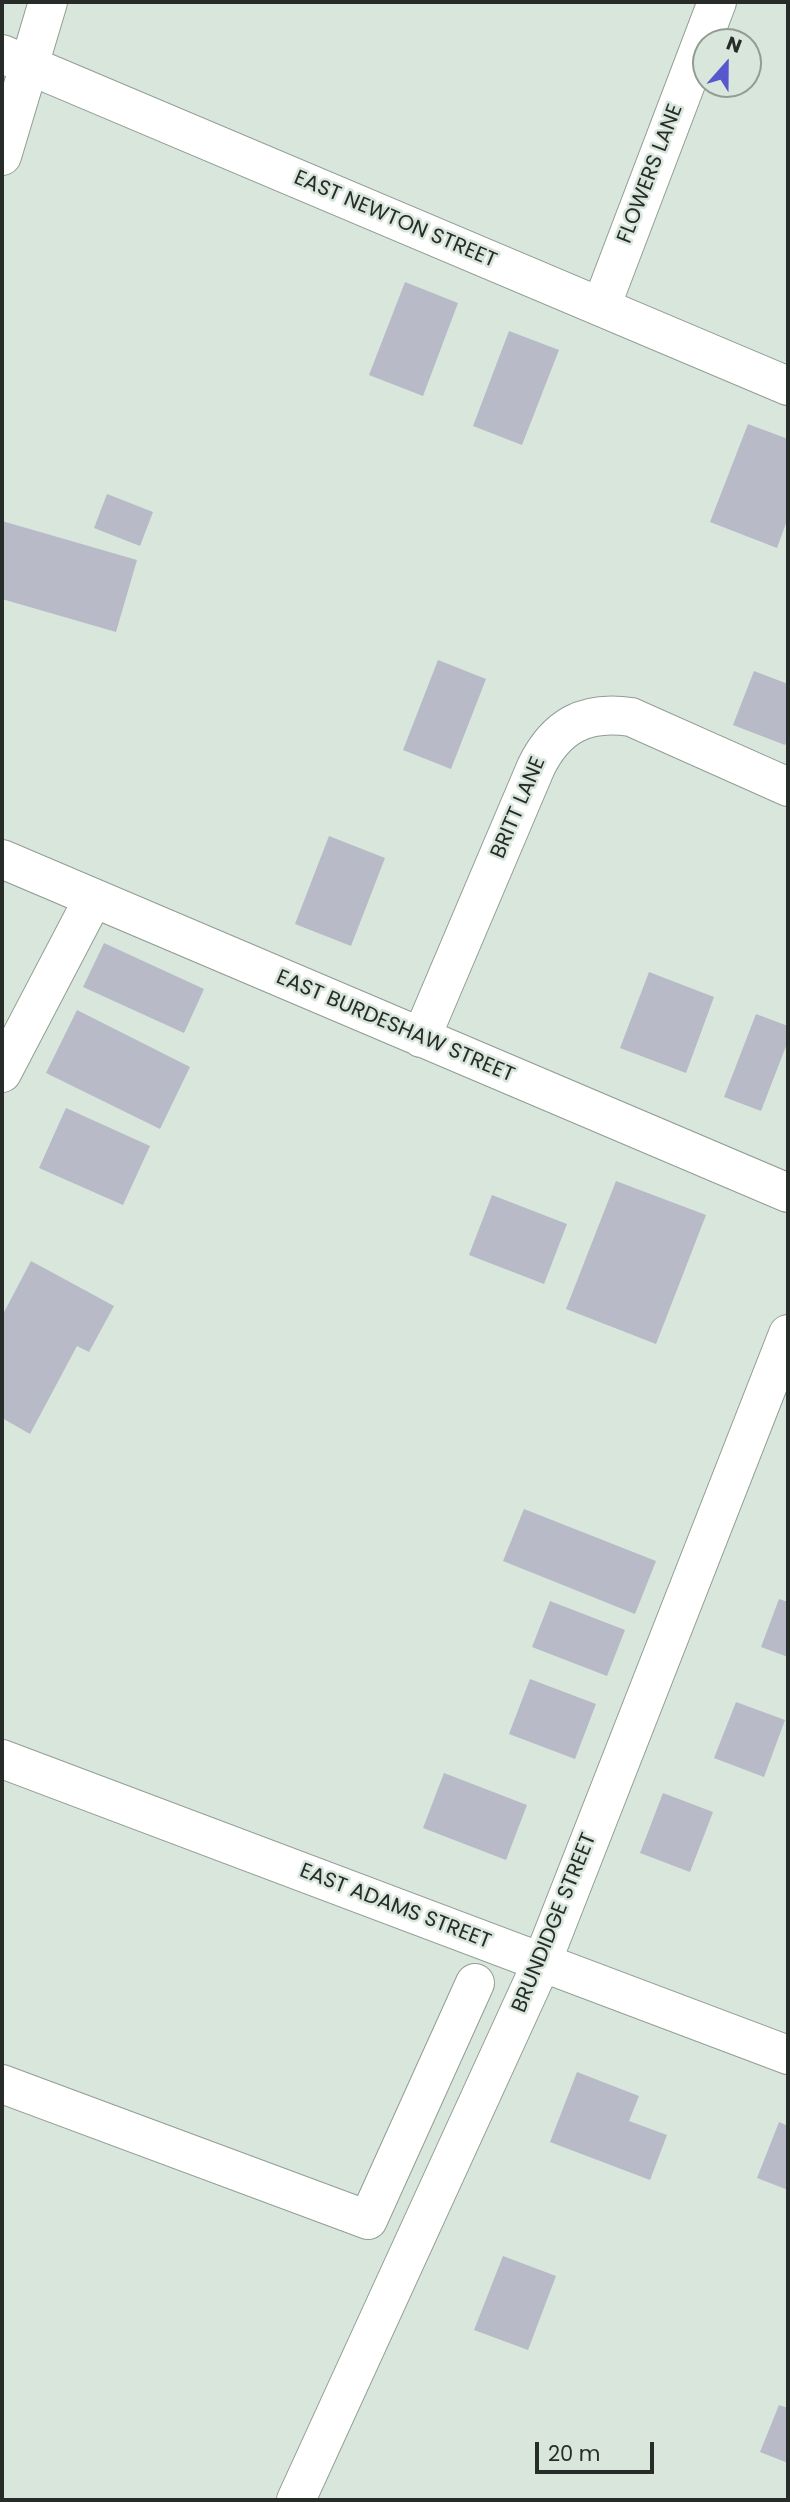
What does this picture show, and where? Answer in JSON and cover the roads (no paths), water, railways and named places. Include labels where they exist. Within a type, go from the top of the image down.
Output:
[{"type":"street","points":[[2,156],[15,59],[48,2]]},
{"type":"street","name":"FLOWERS LANE","points":[[601,307],[716,2]]},
{"type":"street","name":"EAST NEWTON STREET","points":[[15,59],[788,386]]},
{"type":"street","name":"BRITT LANE","points":[[421,1038],[544,750],[557,734],[574,723],[593,716],[612,714],[631,717],[788,787]]},
{"type":"street","name":"EAST BURDESHAW STREET","points":[[2,859],[788,1193]]},
{"type":"street","points":[[2,1073],[93,899]]},
{"type":"street","name":"BRUNDIDGE STREET","points":[[296,2500],[542,1962],[788,1334]]},
{"type":"street","name":"EAST ADAMS STREET","points":[[2,1759],[788,2055]]},
{"type":"street","points":[[2,2084],[368,2220],[396,2135],[475,1983]]},
{"type":"street","points":[[396,2135],[452,2159]]}]
